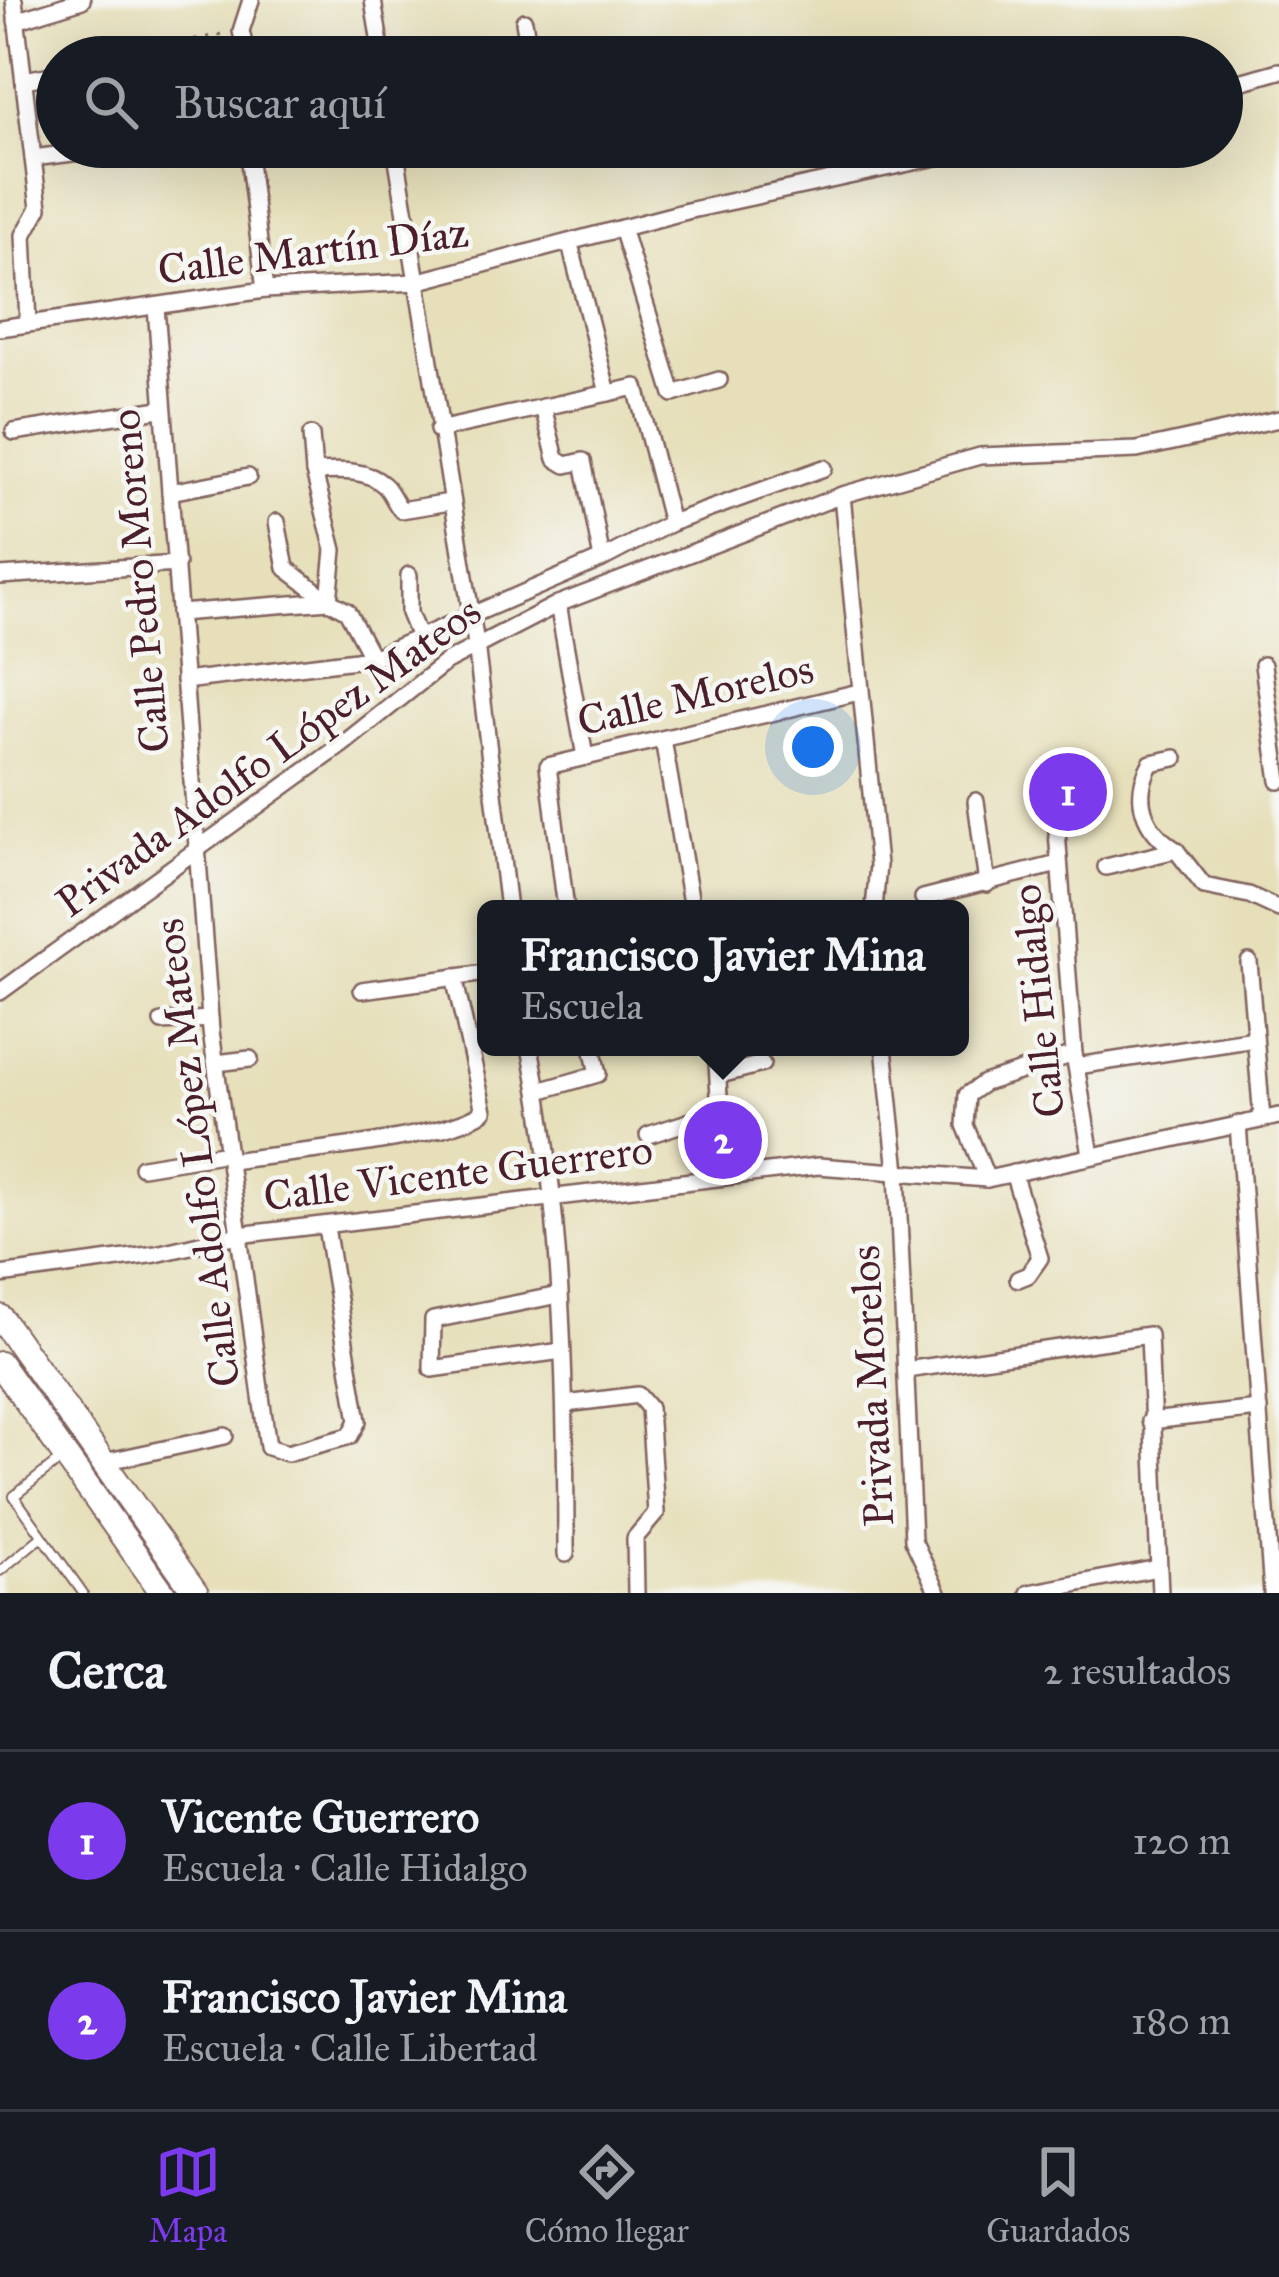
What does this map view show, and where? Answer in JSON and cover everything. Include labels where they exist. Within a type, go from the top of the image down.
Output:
[{"type":"main road","points":[[0,1317],[99,1463],[196,1593]]},
{"type":"main road","points":[[0,1364],[62,1458],[164,1593]]},
{"type":"street","points":[[14,0],[39,208],[24,235],[28,323]]},
{"type":"street","points":[[16,21],[82,0]]},
{"type":"street","points":[[242,36],[250,0]]},
{"type":"street","points":[[374,0],[379,36]]},
{"type":"street","points":[[524,21],[526,36]]},
{"type":"street","points":[[1243,81],[1279,71]]},
{"type":"street","points":[[24,80],[36,78]]},
{"type":"street","points":[[250,168],[265,290]]},
{"type":"street","points":[[398,168],[476,640],[507,900]]},
{"type":"street","name":"Calle Martín Díaz","points":[[0,328],[265,290],[416,282],[622,228],[889,168]]},
{"type":"street","points":[[622,228],[673,394],[719,380]]},
{"type":"street","points":[[570,244],[608,393]]},
{"type":"street","name":"Calle Pedro Moreno","points":[[156,307],[160,409],[177,564],[198,850]]},
{"type":"street","points":[[438,430],[636,388],[671,523]]},
{"type":"street","points":[[543,407],[556,459],[566,465],[583,461],[602,559]]},
{"type":"street","points":[[14,432],[160,409]]},
{"type":"street","name":"Privada Adolfo López Mateos","points":[[0,992],[476,640],[671,556],[842,495],[980,456],[1137,450],[1279,419]]},
{"type":"street","points":[[311,435],[314,472],[334,550],[329,601]]},
{"type":"street","points":[[184,681],[372,658],[602,559],[671,523],[824,468]]},
{"type":"street","points":[[314,472],[346,470],[370,477],[386,486],[397,506],[408,511],[450,502]]},
{"type":"street","points":[[170,492],[248,477]]},
{"type":"street","name":"Calle Morelos","points":[[842,495],[878,865],[875,900]]},
{"type":"street","points":[[278,522],[286,568],[346,611],[372,658]]},
{"type":"street","points":[[0,576],[177,564]]},
{"type":"street","points":[[409,575],[409,614],[420,640]]},
{"type":"street","points":[[179,613],[329,601]]},
{"type":"street","points":[[558,604],[585,757]]},
{"type":"street","points":[[1263,664],[1279,781]]},
{"type":"street","name":"Calle Morelos","points":[[565,900],[548,766],[860,692]]},
{"type":"street","points":[[662,739],[690,900]]},
{"type":"street","points":[[1175,758],[1151,763],[1140,783],[1144,817],[1156,838],[1176,850],[1204,886],[1249,895],[1279,910]]},
{"type":"street","name":"Calle Hidalgo","points":[[1052,766],[1076,1060],[1090,1155]]},
{"type":"street","points":[[976,801],[987,884]]},
{"type":"street","name":"Calle Adolfo López Mateos","points":[[198,850],[210,1018],[268,1447],[287,1453],[350,1436],[358,1421],[326,1227]]},
{"type":"street","points":[[1106,867],[1176,850]]},
{"type":"street","points":[[923,898],[1058,864]]},
{"type":"street","points":[[1250,962],[1255,1039],[1271,1117]]},
{"type":"street","points":[[362,990],[477,974]]},
{"type":"street","points":[[142,1167],[425,1131],[473,1120],[484,1112],[454,977]]},
{"type":"street","points":[[162,1022],[210,1018]]},
{"type":"street","points":[[987,1179],[965,1125],[967,1095],[984,1083],[1076,1060],[1255,1039]]},
{"type":"street","points":[[532,1056],[556,1194],[566,1404],[566,1554]]},
{"type":"street","points":[[539,1091],[598,1074],[594,1056]]},
{"type":"street","points":[[717,1056],[724,1177]]},
{"type":"street","points":[[885,1056],[897,1171]]},
{"type":"street","points":[[216,1063],[250,1058]]},
{"type":"street","points":[[720,1075],[762,1064]]},
{"type":"street","points":[[648,1135],[718,1112]]},
{"type":"street","name":"Calle Vicente Guerrero","points":[[0,1275],[156,1254],[238,1235],[818,1166],[987,1179],[1271,1117]]},
{"type":"street","points":[[1238,1124],[1272,1593]]},
{"type":"street","name":"Privada Morelos","points":[[897,1171],[913,1540],[938,1593]]},
{"type":"street","points":[[1013,1173],[1040,1258],[1028,1275],[1018,1279]]},
{"type":"street","points":[[559,1295],[433,1320],[432,1369],[562,1352]]},
{"type":"street","points":[[906,1370],[1149,1335],[1160,1593]]},
{"type":"street","points":[[566,1404],[638,1395],[649,1408],[656,1513],[635,1538],[636,1593]]},
{"type":"street","points":[[1150,1421],[1258,1409]]},
{"type":"street","points":[[99,1463],[225,1436]]},
{"type":"street","points":[[1029,1593],[1158,1568]]},
{"type":"lane","points":[[62,1458],[14,1496],[83,1593]]},
{"type":"lane","points":[[0,1571],[41,1537]]},
{"type":"path","points":[[214,36],[241,31]]},
{"type":"place","name":"Vicente Guerrero","points":[[1068,792]]},
{"type":"place","name":"Francisco Javier Mina","points":[[723,1140]]}]
